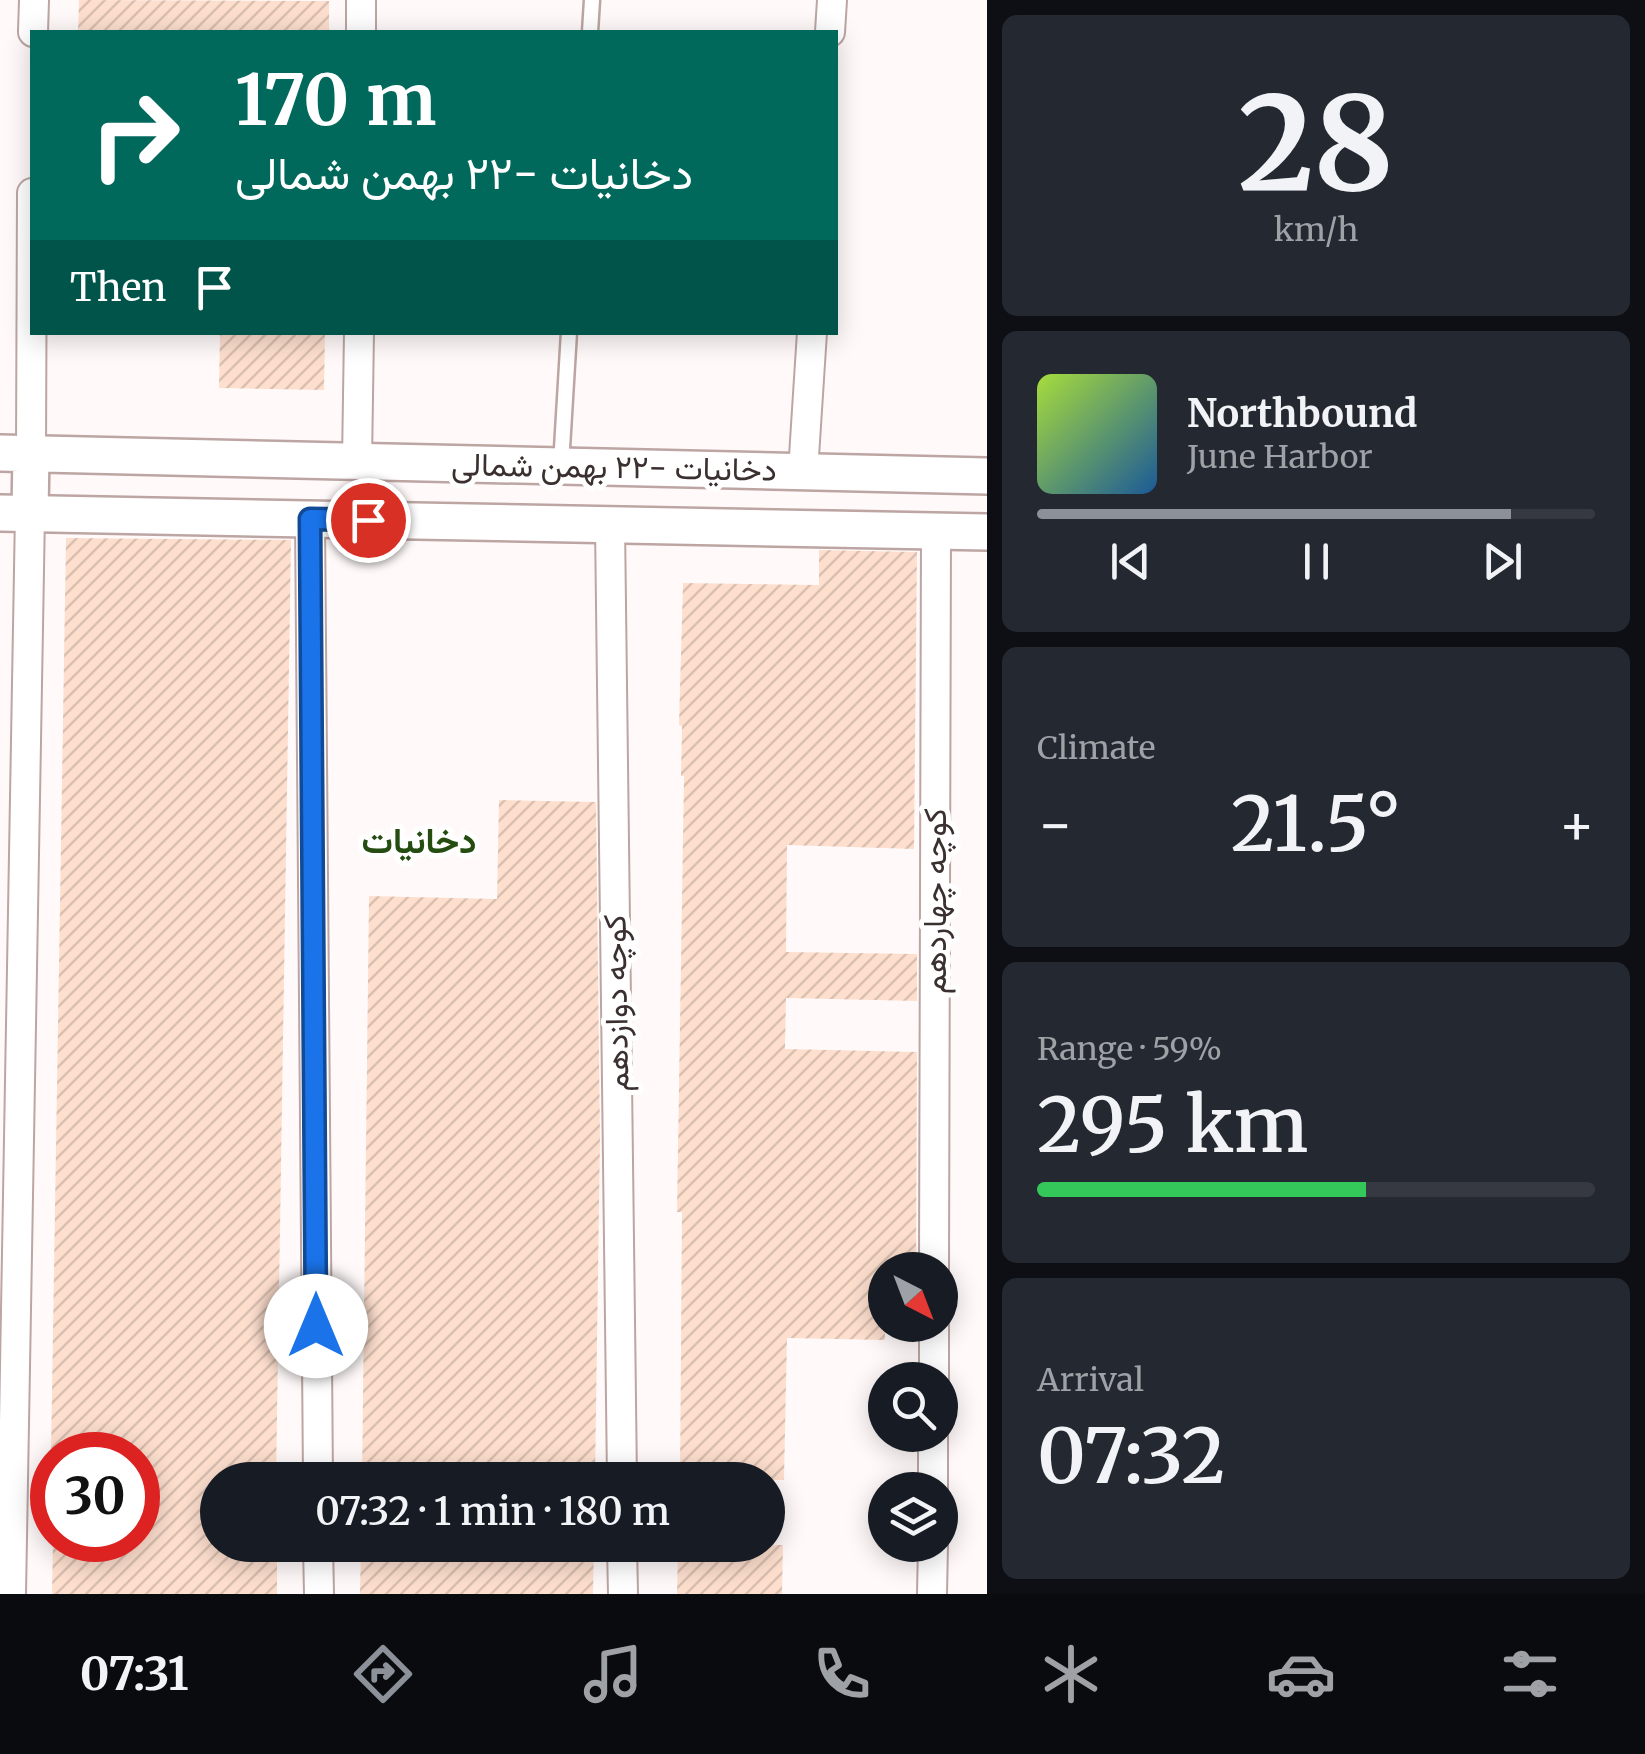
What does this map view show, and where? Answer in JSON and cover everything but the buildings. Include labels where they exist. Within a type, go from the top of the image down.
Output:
[{"type":"street","points":[[34,0],[34,30]]},
{"type":"street","points":[[361,0],[361,30]]},
{"type":"street","points":[[830,30],[832,0]]},
{"type":"street","points":[[12,1594],[15,513],[30,226]]},
{"type":"street","points":[[358,335],[358,461],[368,520]]},
{"type":"street","points":[[803,472],[812,335]]},
{"type":"street","name":"دخانیات -۲۲ بهمن شمالی","points":[[16,453],[987,476]]},
{"type":"street","name":"دخانیات -۲۲ بهمن شمالی","points":[[15,513],[987,532]]},
{"type":"street","points":[[310,519],[318,1462]]},
{"type":"street","name":"کوچه دوازدهم","points":[[610,525],[622,1462]]},
{"type":"street","name":"کوچه چهاردهم","points":[[934,1252],[936,531]]},
{"type":"street","points":[[318,1562],[318,1594]]},
{"type":"street","points":[[622,1562],[623,1594]]},
{"type":"street","points":[[932,1562],[932,1594]]},
{"type":"lane","points":[[590,30],[592,0]]},
{"type":"lane","points":[[560,466],[570,335]]},
{"type":"district","name":"دخانیات","points":[[419,841]]},
{"type":"route","points":[[316,1326],[310,519],[368,520]]}]
